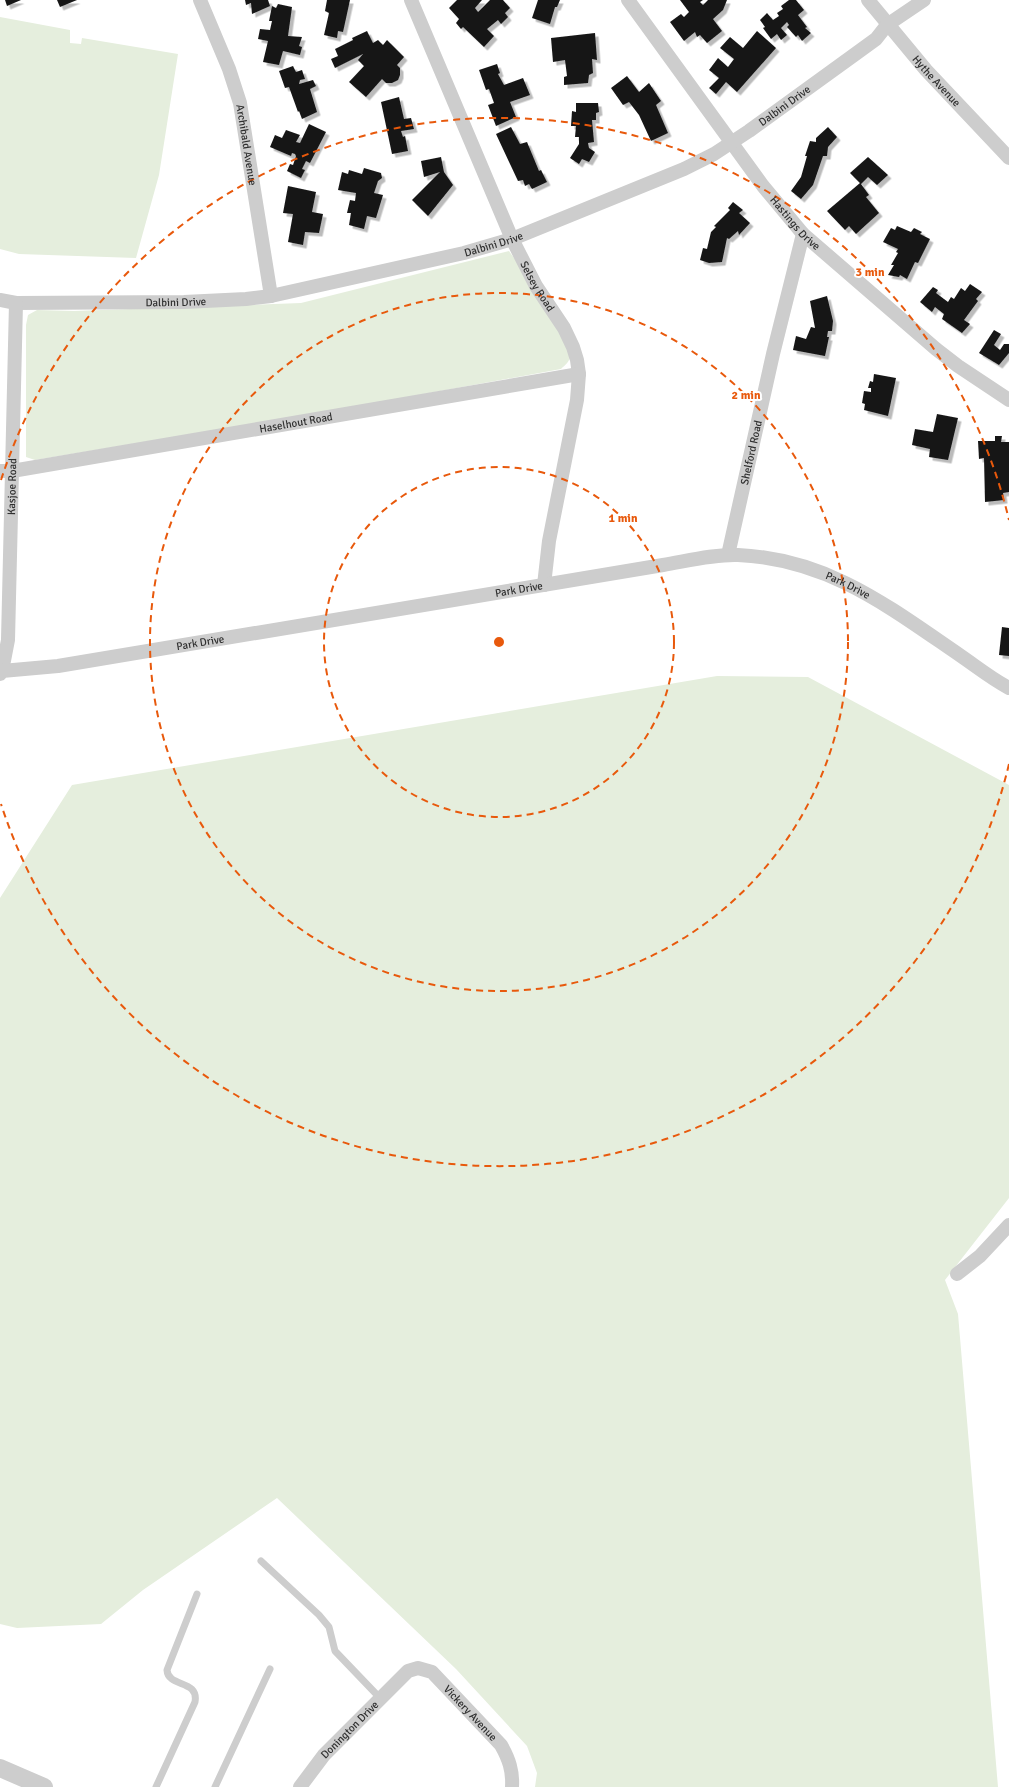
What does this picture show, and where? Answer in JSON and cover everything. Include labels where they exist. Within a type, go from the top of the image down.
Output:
[{"type":"street","name":"Archibald Avenue","points":[[200,0],[229,69],[240,103],[271,296]]},
{"type":"street","name":"Selsey Road","points":[[411,0],[512,239],[536,286],[570,339],[579,374],[577,400],[549,541],[544,585]]},
{"type":"street","name":"Hastings Drive","points":[[628,0],[780,208],[802,234],[936,349],[958,366],[1009,400]]},
{"type":"street","name":"Hythe Avenue","points":[[868,0],[887,25],[926,70],[1009,158]]},
{"type":"street","name":"Dalbini Drive","points":[[0,300],[16,303],[184,302],[246,299],[271,296],[450,256],[512,239],[684,169],[732,142],[876,39],[887,25],[924,0]]},
{"type":"street","name":"Shelford Road","points":[[728,555],[773,354],[802,234]]},
{"type":"street","name":"Kasjoe Road","points":[[1,672],[8,640],[6,471],[16,303]]},
{"type":"street","name":"Haselhout Road","points":[[6,471],[579,374]]},
{"type":"street","name":"Park Drive","points":[[1,672],[58,666],[728,555],[771,559],[792,563],[833,576],[864,591],[1009,688]]},
{"type":"street","points":[[958,1274],[1008,1231]]},
{"type":"street","name":"Vickery Avenue","points":[[403,1675],[411,1669],[420,1668],[432,1672],[446,1686],[501,1745],[508,1757],[512,1771],[512,1787]]},
{"type":"street","name":"Donington Drive","points":[[300,1787],[324,1755],[403,1675]]},
{"type":"street","points":[[0,1768],[44,1787]]},
{"type":"lane","points":[[261,1561],[319,1615],[329,1627],[335,1651],[380,1698]]},
{"type":"lane","points":[[156,1787],[195,1702],[196,1696],[192,1689],[171,1679],[168,1676],[167,1670],[197,1594]]},
{"type":"lane","points":[[215,1787],[270,1669]]},
{"type":"green space","points":[[0,17],[70,30],[70,43],[81,44],[82,38],[178,54],[159,175],[136,258],[19,254],[0,249]]},
{"type":"green space","points":[[509,251],[545,301],[568,343],[570,359],[561,369],[331,411],[35,460],[26,457],[26,325],[28,315],[37,310],[74,311],[301,303]]},
{"type":"green space","points":[[717,676],[808,677],[1009,785],[1009,1198],[945,1280],[958,1314],[998,1787],[535,1787],[537,1773],[527,1746],[456,1669],[277,1498],[143,1590],[101,1624],[17,1628],[0,1624],[0,898],[72,785]]},
{"type":"building","points":[[5,0],[21,0],[7,6]]},
{"type":"building","points":[[57,0],[77,0],[60,7]]},
{"type":"building","points":[[245,0],[268,0],[270,6],[252,14],[251,3],[246,5]]},
{"type":"building","points":[[327,0],[350,0],[343,32],[338,31],[337,38],[324,35],[329,13],[325,11]]},
{"type":"building","points":[[457,0],[482,0],[475,8],[478,12],[490,0],[503,0],[510,8],[505,13],[508,17],[501,24],[498,20],[487,29],[494,36],[484,47],[463,27],[461,29],[456,23],[459,19],[449,8]]},
{"type":"building","points":[[538,0],[560,0],[557,7],[555,7],[550,24],[532,18]]},
{"type":"building","points":[[680,0],[703,0],[700,2],[703,5],[708,0],[727,0],[723,10],[713,19],[722,31],[707,43],[700,35],[697,37],[695,32],[684,41],[670,22],[681,14],[684,17],[689,12]]},
{"type":"building","points":[[789,0],[796,0],[804,10],[798,15],[807,27],[805,28],[811,33],[802,41],[798,35],[796,37],[787,27],[789,25],[787,22],[781,28],[787,35],[781,40],[777,34],[771,39],[763,28],[765,27],[760,20],[767,13],[773,20],[779,16],[777,13],[783,9],[781,6]]},
{"type":"building","points":[[278,4],[292,7],[288,36],[302,37],[299,46],[302,47],[300,55],[283,51],[279,65],[263,62],[268,41],[258,39],[260,29],[270,30],[272,21],[269,21],[272,6],[276,8]]},
{"type":"building","points":[[367,31],[373,43],[378,40],[383,45],[387,40],[404,57],[397,65],[400,68],[398,80],[392,83],[386,83],[382,79],[366,97],[349,82],[364,66],[358,60],[363,54],[335,68],[331,59],[338,56],[335,49],[353,40],[352,38]]},
{"type":"building","points":[[757,31],[776,48],[737,92],[726,82],[716,94],[709,88],[719,78],[709,70],[718,58],[728,67],[734,59],[720,48],[730,37],[743,48]]},
{"type":"building","points":[[595,33],[597,60],[592,59],[593,73],[589,75],[588,83],[564,85],[564,77],[567,76],[565,60],[553,62],[551,38]]},
{"type":"building","points":[[497,64],[500,73],[498,74],[504,85],[523,78],[530,95],[510,102],[516,117],[496,126],[488,105],[494,103],[489,89],[486,90],[479,70]]},
{"type":"building","points":[[293,66],[296,72],[302,70],[305,79],[300,80],[299,84],[313,80],[316,86],[310,89],[317,112],[302,119],[289,87],[285,88],[279,71]]},
{"type":"building","points":[[627,76],[639,92],[649,83],[661,101],[656,105],[668,133],[651,141],[639,115],[629,102],[623,105],[611,88]]},
{"type":"building","points":[[399,97],[404,119],[411,118],[414,129],[401,131],[403,137],[405,136],[408,151],[392,154],[381,102]]},
{"type":"building","points":[[576,103],[598,103],[599,112],[596,113],[596,120],[592,120],[594,142],[588,143],[589,148],[595,152],[589,162],[582,159],[579,164],[570,158],[579,144],[579,137],[575,137],[576,126],[571,126],[572,111],[576,112]]},
{"type":"building","points":[[309,124],[326,132],[310,163],[306,161],[302,169],[305,170],[301,178],[287,171],[290,164],[293,165],[296,156],[295,154],[292,153],[291,156],[270,147],[275,135],[282,138],[286,130],[300,135],[296,142],[300,143]]},
{"type":"building","points":[[511,127],[520,144],[527,142],[539,171],[541,170],[547,182],[532,189],[529,184],[525,186],[523,180],[518,181],[496,134]]},
{"type":"building","points":[[828,127],[837,137],[828,147],[827,156],[823,156],[813,185],[801,199],[791,191],[801,177],[807,156],[805,156],[810,141],[816,142],[816,138]]},
{"type":"building","points":[[441,157],[444,172],[453,185],[428,216],[412,200],[440,172],[424,177],[421,161]]},
{"type":"building","points":[[868,157],[888,175],[877,185],[868,177],[861,184],[869,195],[866,197],[879,213],[856,234],[849,226],[845,230],[827,211],[860,183],[850,173]]},
{"type":"building","points":[[364,168],[381,173],[382,178],[378,181],[374,193],[383,195],[376,218],[367,216],[364,229],[349,225],[351,213],[347,213],[350,200],[355,201],[356,193],[338,190],[342,172],[348,174],[349,170],[362,174]]},
{"type":"building","points":[[288,186],[316,192],[312,212],[323,214],[319,233],[305,232],[303,245],[288,242],[293,214],[283,213]]},
{"type":"building","points":[[733,202],[743,210],[739,213],[750,223],[739,235],[738,231],[729,239],[727,238],[722,262],[709,263],[700,260],[703,248],[707,249],[711,232],[716,227],[714,226],[730,210],[728,208]]},
{"type":"building","points":[[897,226],[911,232],[914,228],[922,232],[920,234],[930,239],[918,263],[915,262],[907,279],[900,275],[899,277],[888,275],[894,265],[891,265],[898,253],[896,252],[898,249],[883,242],[891,228],[895,230]]},
{"type":"building","points":[[970,284],[982,292],[976,299],[978,301],[964,320],[970,324],[962,333],[942,319],[944,314],[935,307],[932,312],[920,302],[933,287],[938,290],[936,293],[948,302],[951,297],[954,299],[961,288],[965,291]]},
{"type":"building","points":[[827,296],[833,321],[832,331],[828,331],[827,337],[829,337],[825,356],[793,350],[796,336],[806,339],[811,327],[815,328],[810,301]]},
{"type":"building","points":[[994,330],[1001,334],[994,345],[1000,350],[1004,344],[1009,344],[1009,353],[999,365],[979,353]]},
{"type":"building","points":[[874,374],[896,378],[888,416],[864,410],[865,404],[862,403],[864,391],[871,392],[871,388],[868,388],[870,381],[873,382]]},
{"type":"building","points":[[937,414],[958,418],[948,460],[929,457],[930,449],[912,445],[915,429],[933,432]]},
{"type":"building","points":[[995,436],[1002,436],[1001,442],[1009,442],[1009,492],[1003,493],[1004,500],[985,502],[984,458],[979,459],[978,441],[995,441]]},
{"type":"building","points":[[1002,627],[1009,628],[1009,656],[999,655]]}]
